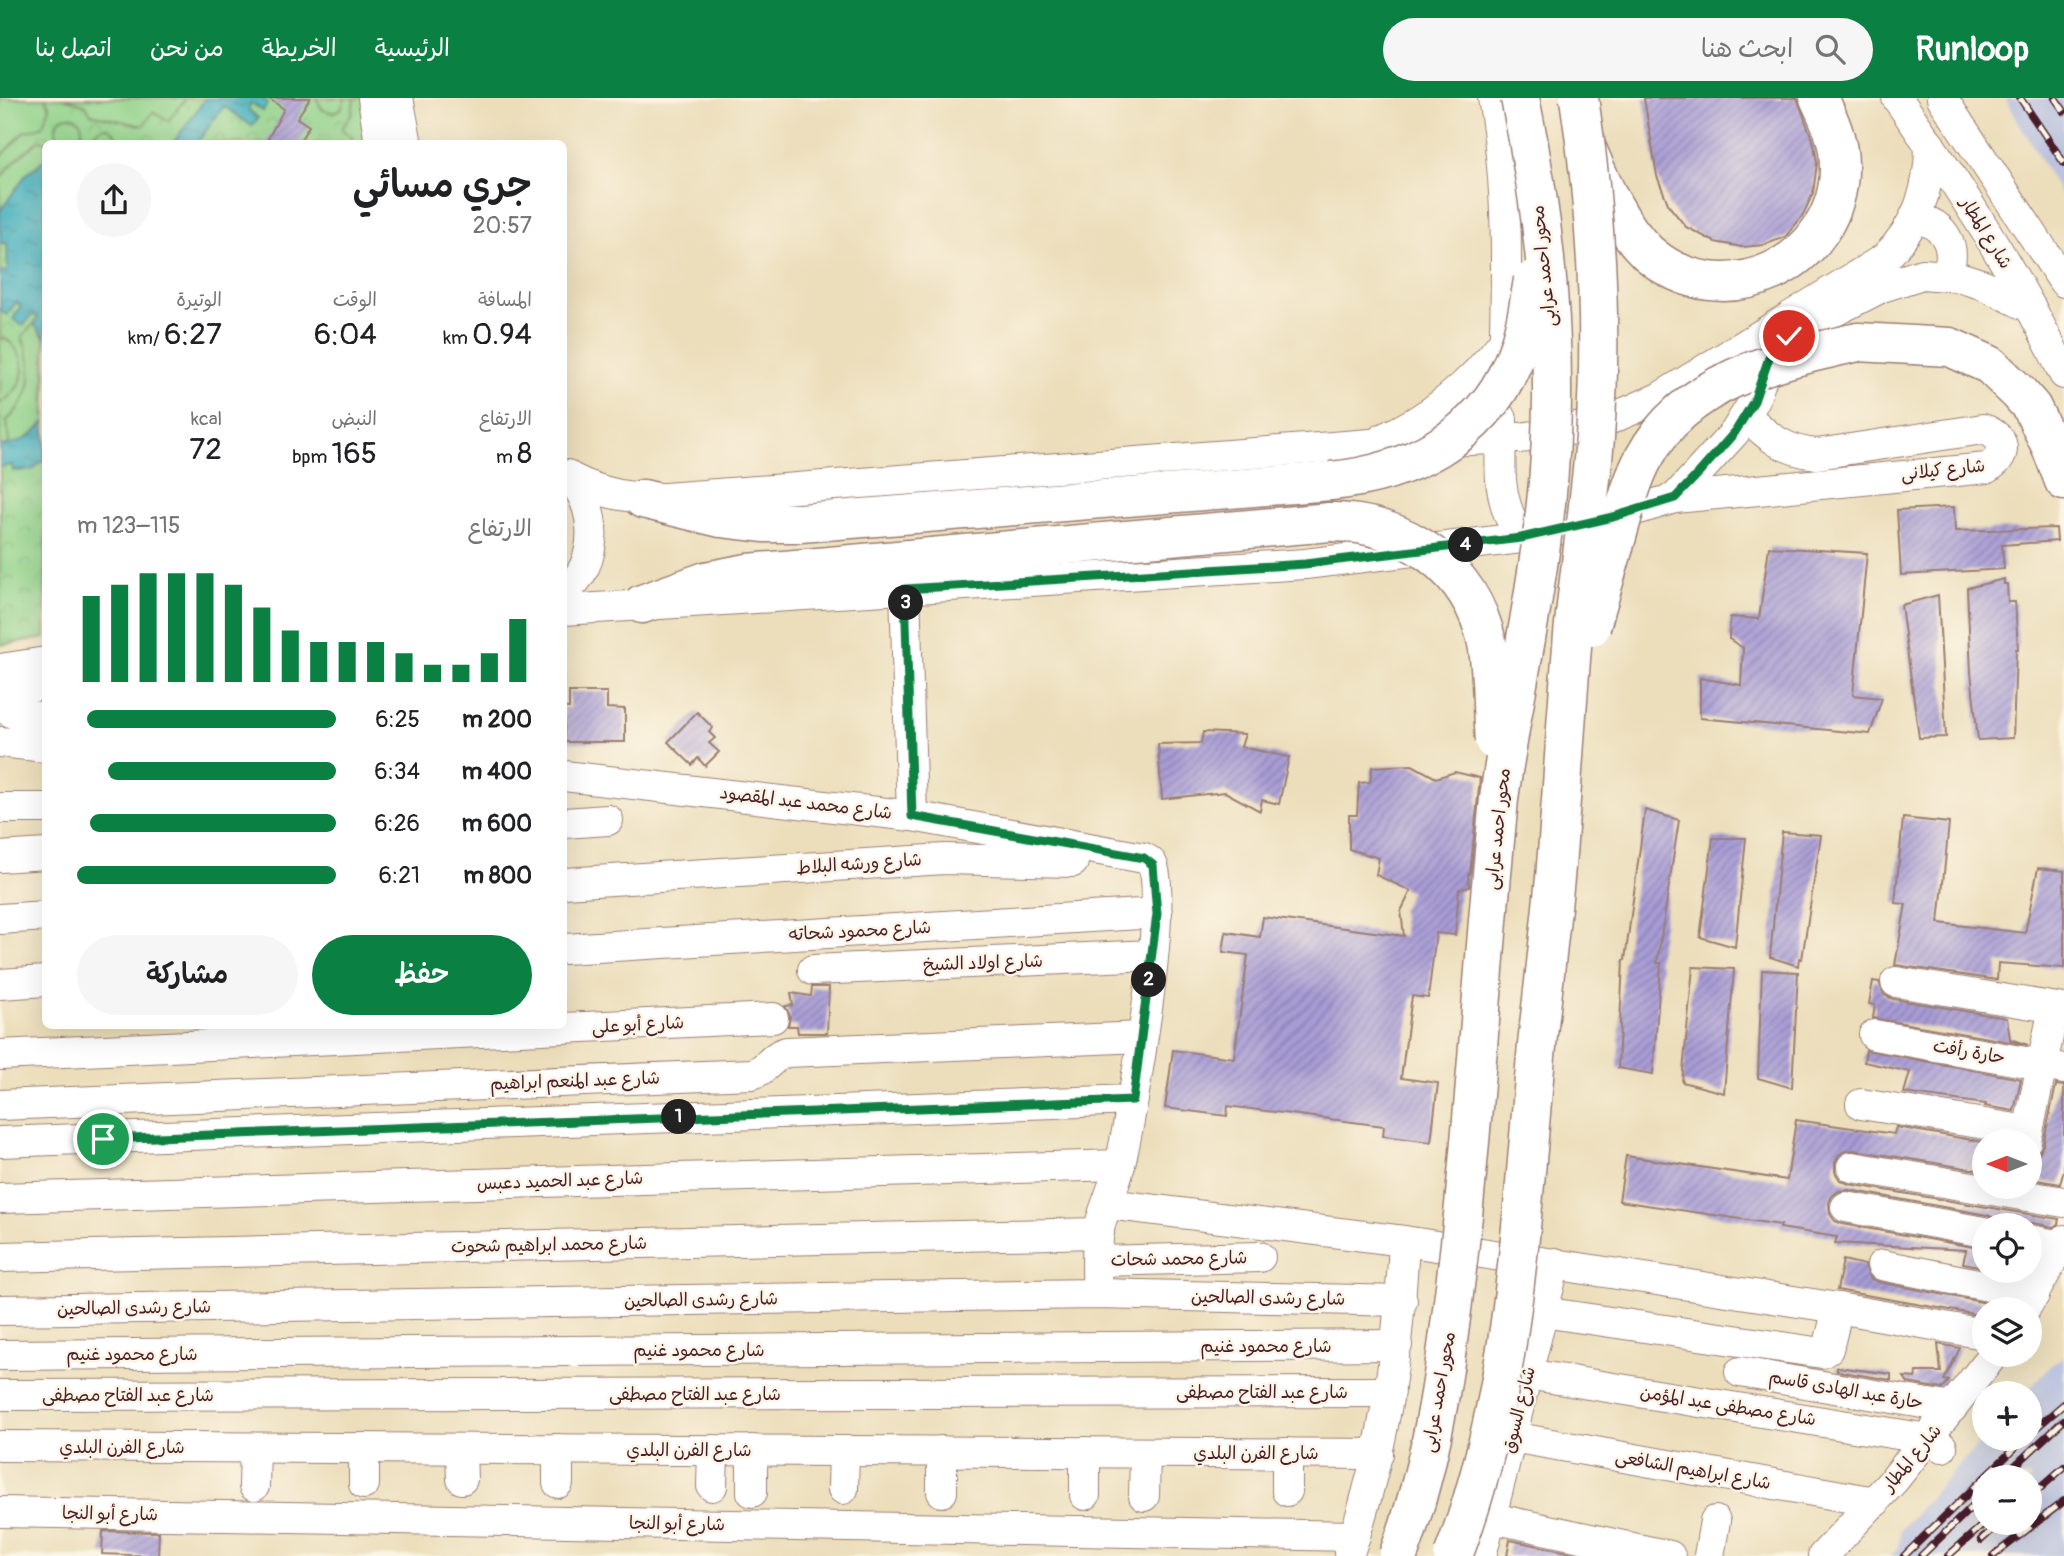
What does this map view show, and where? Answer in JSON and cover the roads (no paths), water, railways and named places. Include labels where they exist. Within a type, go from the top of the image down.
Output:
[{"type":"highway","name":"محور احمد عرابى","points":[[1398,1556],[1428,1459],[1446,1366],[1469,1160],[1498,806],[1540,552],[1549,459],[1551,340],[1535,183],[1520,98]]},
{"type":"highway","points":[[1453,1556],[1475,1490],[1491,1429],[1510,1323],[1555,876],[1566,713],[1593,450],[1598,380],[1597,264],[1587,149],[1579,98]]},
{"type":"highway","points":[[1587,149],[1615,206],[1636,239],[1648,252],[1670,267],[1694,278],[1712,281],[1747,280],[1773,271],[1796,257],[1814,239],[1829,216],[1835,199],[1839,164],[1833,128],[1819,98]]},
{"type":"highway","points":[[643,499],[721,518],[800,523],[1331,481],[1376,475],[1418,460],[1438,449],[1473,421],[1495,395],[1512,366],[1519,346],[1541,234]]},
{"type":"highway","points":[[1566,713],[1635,476],[1649,449],[1667,425],[1689,405],[1714,388],[1783,358],[1858,342],[1950,348],[1990,365],[2020,393],[2032,408],[2057,464]]},
{"type":"highway","points":[[642,604],[706,581],[748,573],[1308,524],[1349,522],[1369,525],[1388,530],[1422,548],[1452,574],[1474,606],[1487,643],[1498,806]]},
{"type":"street","points":[[373,98],[379,140]]},
{"type":"street","points":[[398,98],[406,140]]},
{"type":"street","points":[[1493,98],[1503,168],[1506,216],[1505,340],[1499,468],[1502,498],[1521,538]]},
{"type":"street","name":"شارع المطار","points":[[1897,98],[1930,145],[2031,308],[2064,374]]},
{"type":"street","points":[[1942,98],[2064,282]]},
{"type":"street","points":[[567,475],[603,492],[643,499],[1371,444],[1536,436],[1581,428],[1608,420],[1659,398],[1885,258],[1902,240],[1915,218],[1927,184],[1930,145]]},
{"type":"street","points":[[1915,218],[1934,224],[1947,237],[1952,256],[1946,275]]},
{"type":"street","points":[[567,610],[1305,564],[1521,538],[1613,517],[1675,498],[1735,432],[1754,401],[1771,352],[1789,336],[1838,308],[1882,288],[1922,274],[1946,275],[1972,280],[2031,308]]},
{"type":"street","points":[[1371,444],[1415,423],[1455,394],[1474,377],[1505,340]]},
{"type":"street","name":"شارع كيلانى","points":[[1675,498],[1987,468],[1997,463],[2002,452],[2001,441],[1994,432],[1983,429],[1817,454],[1803,453],[1776,443],[1764,435],[1745,415]]},
{"type":"street","points":[[567,475],[588,505],[592,536],[585,564],[578,577],[567,588]]},
{"type":"street","points":[[905,589],[912,816]]},
{"type":"street","points":[[0,669],[42,663]]},
{"type":"street","points":[[0,691],[42,686]]},
{"type":"street","points":[[0,706],[15,713],[42,717]]},
{"type":"street","points":[[0,742],[42,747]]},
{"type":"street","name":"شارع محمد عبد المقصود","points":[[567,775],[912,816],[1144,858],[1150,862],[1153,869]]},
{"type":"street","points":[[0,808],[42,808]]},
{"type":"street","points":[[567,822],[608,820]]},
{"type":"street","points":[[0,856],[42,854]]},
{"type":"street","name":"شارع ورشه البلاط","points":[[567,883],[945,859],[1049,859],[1153,869]]},
{"type":"street","points":[[1097,1294],[1098,1247],[1120,1165],[1133,1100],[1153,956],[1157,914],[1153,869]]},
{"type":"street","name":"شارع محمود شحاته","points":[[567,950],[1157,914]]},
{"type":"street","points":[[0,919],[42,916]]},
{"type":"street","name":"شارع اولاد الشيخ","points":[[813,970],[1153,956]]},
{"type":"street","points":[[0,984],[42,981]]},
{"type":"street","points":[[1896,982],[2059,1008],[2053,1067],[2030,1129]]},
{"type":"street","name":"شارع أبو على","points":[[567,1028],[773,1018]]},
{"type":"street","name":"شارع أبو على","points":[[0,1055],[543,1029]]},
{"type":"street","name":"حارة رأفت","points":[[1874,1035],[2053,1067]]},
{"type":"street","name":"شارع عبد المنعم ابراهيم","points":[[0,1105],[752,1074],[765,1069],[777,1055],[787,1052],[1142,1037]]},
{"type":"street","points":[[0,1142],[1133,1100]]},
{"type":"street","points":[[1861,1104],[1991,1129]]},
{"type":"street","name":"شارع عبد الحميد دعبس","points":[[0,1198],[1120,1165]]},
{"type":"street","points":[[1852,1167],[1972,1184]]},
{"type":"street","points":[[2042,1197],[2064,1202]]},
{"type":"street","points":[[1108,1204],[1405,1241],[1555,1263],[1972,1332]]},
{"type":"street","points":[[1846,1207],[1972,1230]]},
{"type":"street","points":[[1351,1546],[1378,1454],[1390,1392],[1402,1301],[1405,1241]]},
{"type":"street","points":[[2033,1297],[2063,1243],[2042,1241]]},
{"type":"street","name":"شارع محمد ابراهيم شحوت","points":[[0,1257],[1098,1247]]},
{"type":"street","name":"شارع محمد شحات","points":[[1098,1247],[1260,1257]]},
{"type":"street","name":"شارع السوق","points":[[1481,1556],[1555,1263]]},
{"type":"street","points":[[1882,1265],[2010,1297]]},
{"type":"street","points":[[2042,1314],[2064,1278]]},
{"type":"street","name":"شارع رشدى الصالحين","points":[[0,1310],[1097,1294],[1402,1301]]},
{"type":"street","points":[[1542,1312],[1822,1353],[1828,1349],[1838,1308]]},
{"type":"street","name":"شارع محمود غنيم","points":[[0,1355],[1397,1345]]},
{"type":"street","name":"شارع المطار","points":[[1847,1556],[1888,1512],[1935,1443],[1952,1408],[1984,1367]]},
{"type":"street","name":"شارع المطار","points":[[1823,1556],[1935,1443],[2002,1367]]},
{"type":"street","name":"حارة عبد الهادى قاسم","points":[[1740,1372],[1952,1408]]},
{"type":"street","name":"شارع مصطفى عبد المؤمن","points":[[1527,1374],[1935,1443]]},
{"type":"street","name":"شارع عبد الفتاح مصطفى","points":[[0,1395],[1390,1392]]},
{"type":"street","name":"شارع ابراهيم الشافعى","points":[[1512,1437],[1875,1502]]},
{"type":"street","name":"شارع الفرن البلدي","points":[[0,1447],[1378,1454]]},
{"type":"street","points":[[254,1486],[255,1448]]},
{"type":"street","points":[[363,1484],[364,1448]]},
{"type":"street","points":[[461,1449],[461,1479]]},
{"type":"street","points":[[558,1449],[558,1483]]},
{"type":"street","points":[[712,1486],[713,1450]]},
{"type":"street","points":[[752,1450],[752,1492]]},
{"type":"street","points":[[843,1489],[844,1451]]},
{"type":"street","points":[[942,1451],[942,1492]]},
{"type":"street","points":[[1085,1452],[1085,1495]]},
{"type":"street","points":[[1144,1496],[1145,1452]]},
{"type":"street","points":[[1287,1453],[1287,1492]]},
{"type":"street","name":"شارع أبو النجا","points":[[0,1512],[1351,1546]]},
{"type":"street","points":[[1492,1518],[1670,1556]]},
{"type":"street","points":[[1709,1556],[1714,1521]]},
{"type":"water","points":[[206,98],[261,98],[268,103],[263,111],[249,104],[249,110],[258,118],[252,126],[224,106],[199,140],[175,140]]},
{"type":"water","points":[[42,162],[42,334],[34,324],[38,318],[33,314],[23,326],[13,319],[21,306],[16,302],[7,315],[0,311],[0,272],[8,271],[7,243],[0,243],[0,211],[26,175]]},
{"type":"water","points":[[42,424],[42,462],[32,470],[13,471],[12,465],[0,467],[0,446],[14,444]]},
{"type":"railway","points":[[2020,98],[2064,163]]},
{"type":"railway","points":[[2055,98],[2064,111]]},
{"type":"railway","points":[[2042,1423],[2064,1404]]},
{"type":"railway","points":[[2016,1465],[2064,1420]]},
{"type":"railway","points":[[1997,1465],[2012,1451]]},
{"type":"railway","points":[[2042,1486],[2064,1467]]},
{"type":"railway","points":[[1904,1556],[1972,1490]]},
{"type":"railway","points":[[1993,1556],[2064,1501]]},
{"type":"railway","points":[[1921,1556],[1972,1507]]},
{"type":"railway","points":[[1948,1556],[1972,1535]]},
{"type":"railway","points":[[1981,1540],[1987,1535]]}]
